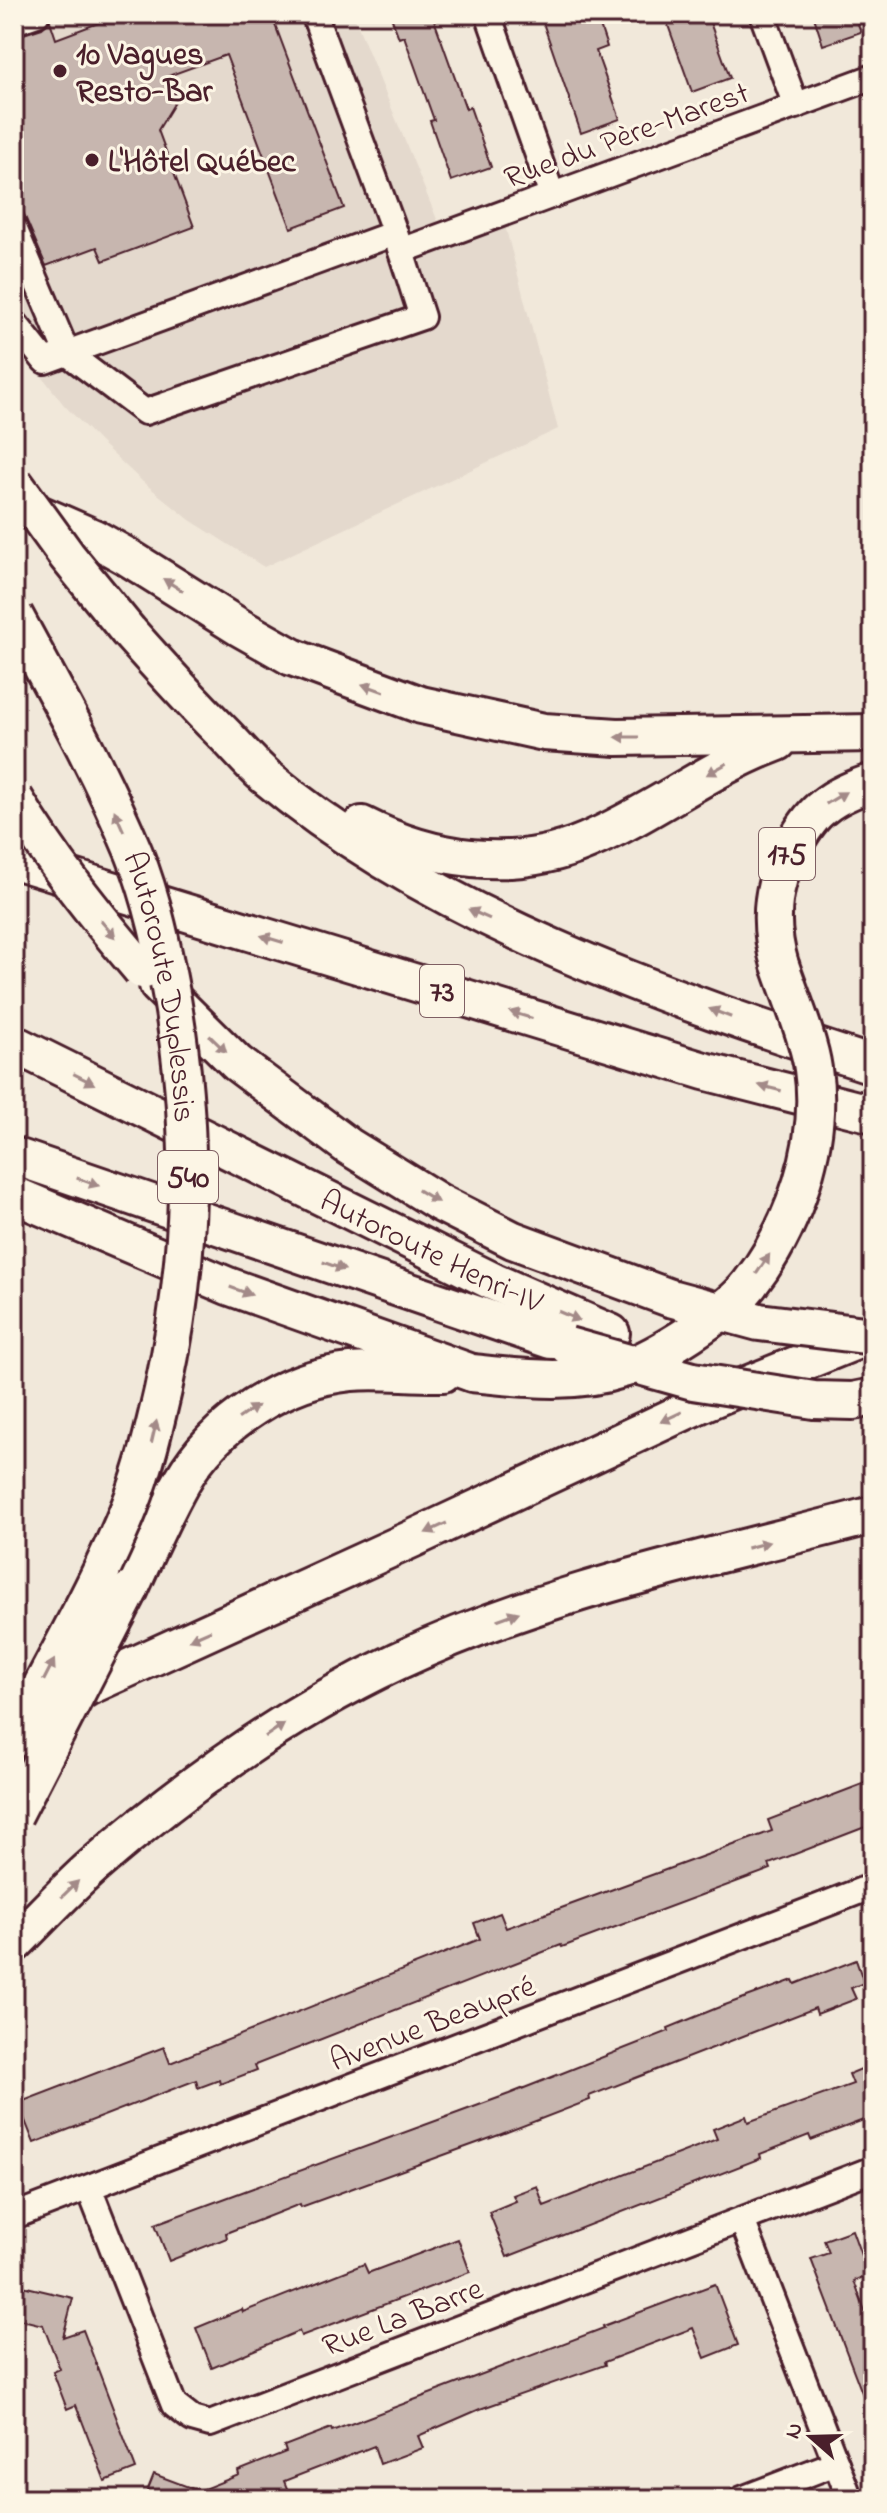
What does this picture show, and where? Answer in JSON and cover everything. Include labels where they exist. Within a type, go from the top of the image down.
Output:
[{"type":"highway","points":[[14,483],[67,556],[128,631],[204,713],[263,775],[342,834],[470,910],[602,967],[767,1031],[873,1065]]},
{"type":"highway","points":[[14,503],[105,544],[292,657],[421,705],[544,732],[617,737],[873,734]]},
{"type":"highway","name":"Autoroute Duplessis","points":[[14,615],[83,744],[134,855],[165,961],[182,1061],[188,1129],[187,1230],[174,1339],[151,1445],[130,1506],[107,1557],[14,1739]]},
{"type":"highway","points":[[204,713],[353,820],[391,840],[440,854],[489,860],[537,856],[586,842],[740,756],[780,741],[873,734]]},
{"type":"highway","name":"175","points":[[472,1373],[567,1380],[621,1369],[657,1354],[700,1326],[747,1288],[777,1243],[802,1188],[812,1129],[813,1068],[773,942],[772,900],[783,860],[804,828],[822,807],[849,791],[873,782]]},
{"type":"highway","points":[[14,798],[87,906],[142,970],[237,1063],[374,1163],[440,1203],[513,1240],[670,1298],[759,1322],[873,1335]]},
{"type":"highway","name":"73","points":[[14,860],[704,1071],[873,1114]]},
{"type":"highway","name":"Autoroute Henri-IV","points":[[14,1044],[494,1282],[611,1333],[691,1358],[790,1379],[873,1389]]},
{"type":"highway","points":[[14,1156],[568,1346],[693,1381],[814,1400],[853,1401],[873,1397]]},
{"type":"highway","points":[[14,1195],[228,1286],[472,1373]]},
{"type":"highway","points":[[14,1732],[87,1687],[707,1401],[873,1335]]},
{"type":"highway","points":[[14,1815],[183,1478],[234,1422],[282,1389],[310,1379],[352,1372],[472,1373]]},
{"type":"highway","points":[[14,1944],[91,1868],[184,1792],[299,1714],[398,1661],[501,1618],[607,1584],[873,1515]]},
{"type":"street","points":[[14,22],[37,14]]},
{"type":"street","points":[[14,322],[56,357],[145,412],[422,317],[398,242],[314,14]]},
{"type":"street","points":[[488,14],[552,195]]},
{"type":"street","points":[[762,14],[796,106]]},
{"type":"street","name":"Rue du Père-Marest","points":[[56,357],[398,242],[552,195],[873,77]]},
{"type":"street","points":[[14,228],[56,357]]},
{"type":"street","name":"Avenue Beaupré","points":[[14,2216],[873,1886]]},
{"type":"street","name":"Rue La Barre","points":[[89,2188],[174,2405],[192,2419],[210,2424],[873,2169]]},
{"type":"street","points":[[742,2220],[850,2499]]},
{"type":"street","points":[[742,2499],[836,2463]]},
{"type":"shaded area","points":[[14,14],[353,14],[443,234],[502,214],[558,429],[264,567],[190,520],[100,442],[64,405],[14,340]]},
{"type":"building","name":"L'Hôtel Québec","points":[[122,14],[271,14],[344,208],[291,228],[226,55],[168,76],[177,99],[158,130],[194,227],[103,261],[97,247],[46,266],[14,191],[14,37],[42,28],[50,21],[56,39]]},
{"type":"building","points":[[390,14],[432,14],[466,109],[470,107],[491,167],[451,181],[430,121],[434,120],[404,36],[399,38]]},
{"type":"building","points":[[540,14],[596,14],[607,47],[596,51],[620,119],[581,133]]},
{"type":"building","points":[[664,14],[707,14],[730,78],[692,92]]},
{"type":"building","points":[[813,14],[854,14],[861,32],[823,45]]},
{"type":"building","points":[[873,1780],[873,1824],[769,1864],[771,1869],[561,1945],[255,2065],[257,2070],[220,2084],[219,2080],[198,2088],[196,2080],[34,2143],[18,2103],[164,2047],[170,2063],[480,1939],[474,1923],[500,1913],[506,1928],[523,1922],[772,1831],[768,1820]]},
{"type":"building","points":[[856,1960],[864,1983],[851,1988],[856,1999],[817,2014],[815,2008],[589,2096],[590,2100],[499,2135],[301,2207],[300,2204],[226,2233],[227,2238],[169,2261],[155,2224],[509,2094],[669,2031],[668,2028],[717,2008],[793,1980],[795,1984]]},
{"type":"building","points":[[873,2064],[873,2132],[866,2119],[811,2140],[809,2135],[760,2154],[761,2158],[507,2257],[489,2212],[516,2201],[513,2195],[537,2186],[544,2206],[717,2139],[713,2129],[746,2116],[748,2122],[853,2084],[849,2074]]},
{"type":"building","points":[[852,2230],[868,2275],[854,2281],[873,2333],[872,2419],[811,2259],[829,2253],[824,2240]]},
{"type":"building","points":[[458,2239],[470,2272],[301,2336],[299,2331],[212,2368],[196,2328],[364,2264],[368,2273]]},
{"type":"building","points":[[14,2284],[73,2298],[63,2337],[83,2330],[136,2469],[105,2481],[76,2405],[67,2409],[53,2372],[60,2369],[43,2325],[14,2318]]},
{"type":"building","points":[[715,2284],[738,2345],[705,2358],[693,2328],[604,2362],[605,2365],[480,2409],[418,2436],[423,2448],[380,2464],[374,2446],[284,2481],[288,2491],[268,2499],[144,2499],[154,2474],[199,2491],[286,2452],[284,2446],[331,2428],[332,2431]]},
{"type":"place","name":"10 Vagues Resto-Bar","points":[[60,71]]},
{"type":"place","name":"L'Hôtel Québec","points":[[92,160]]}]
